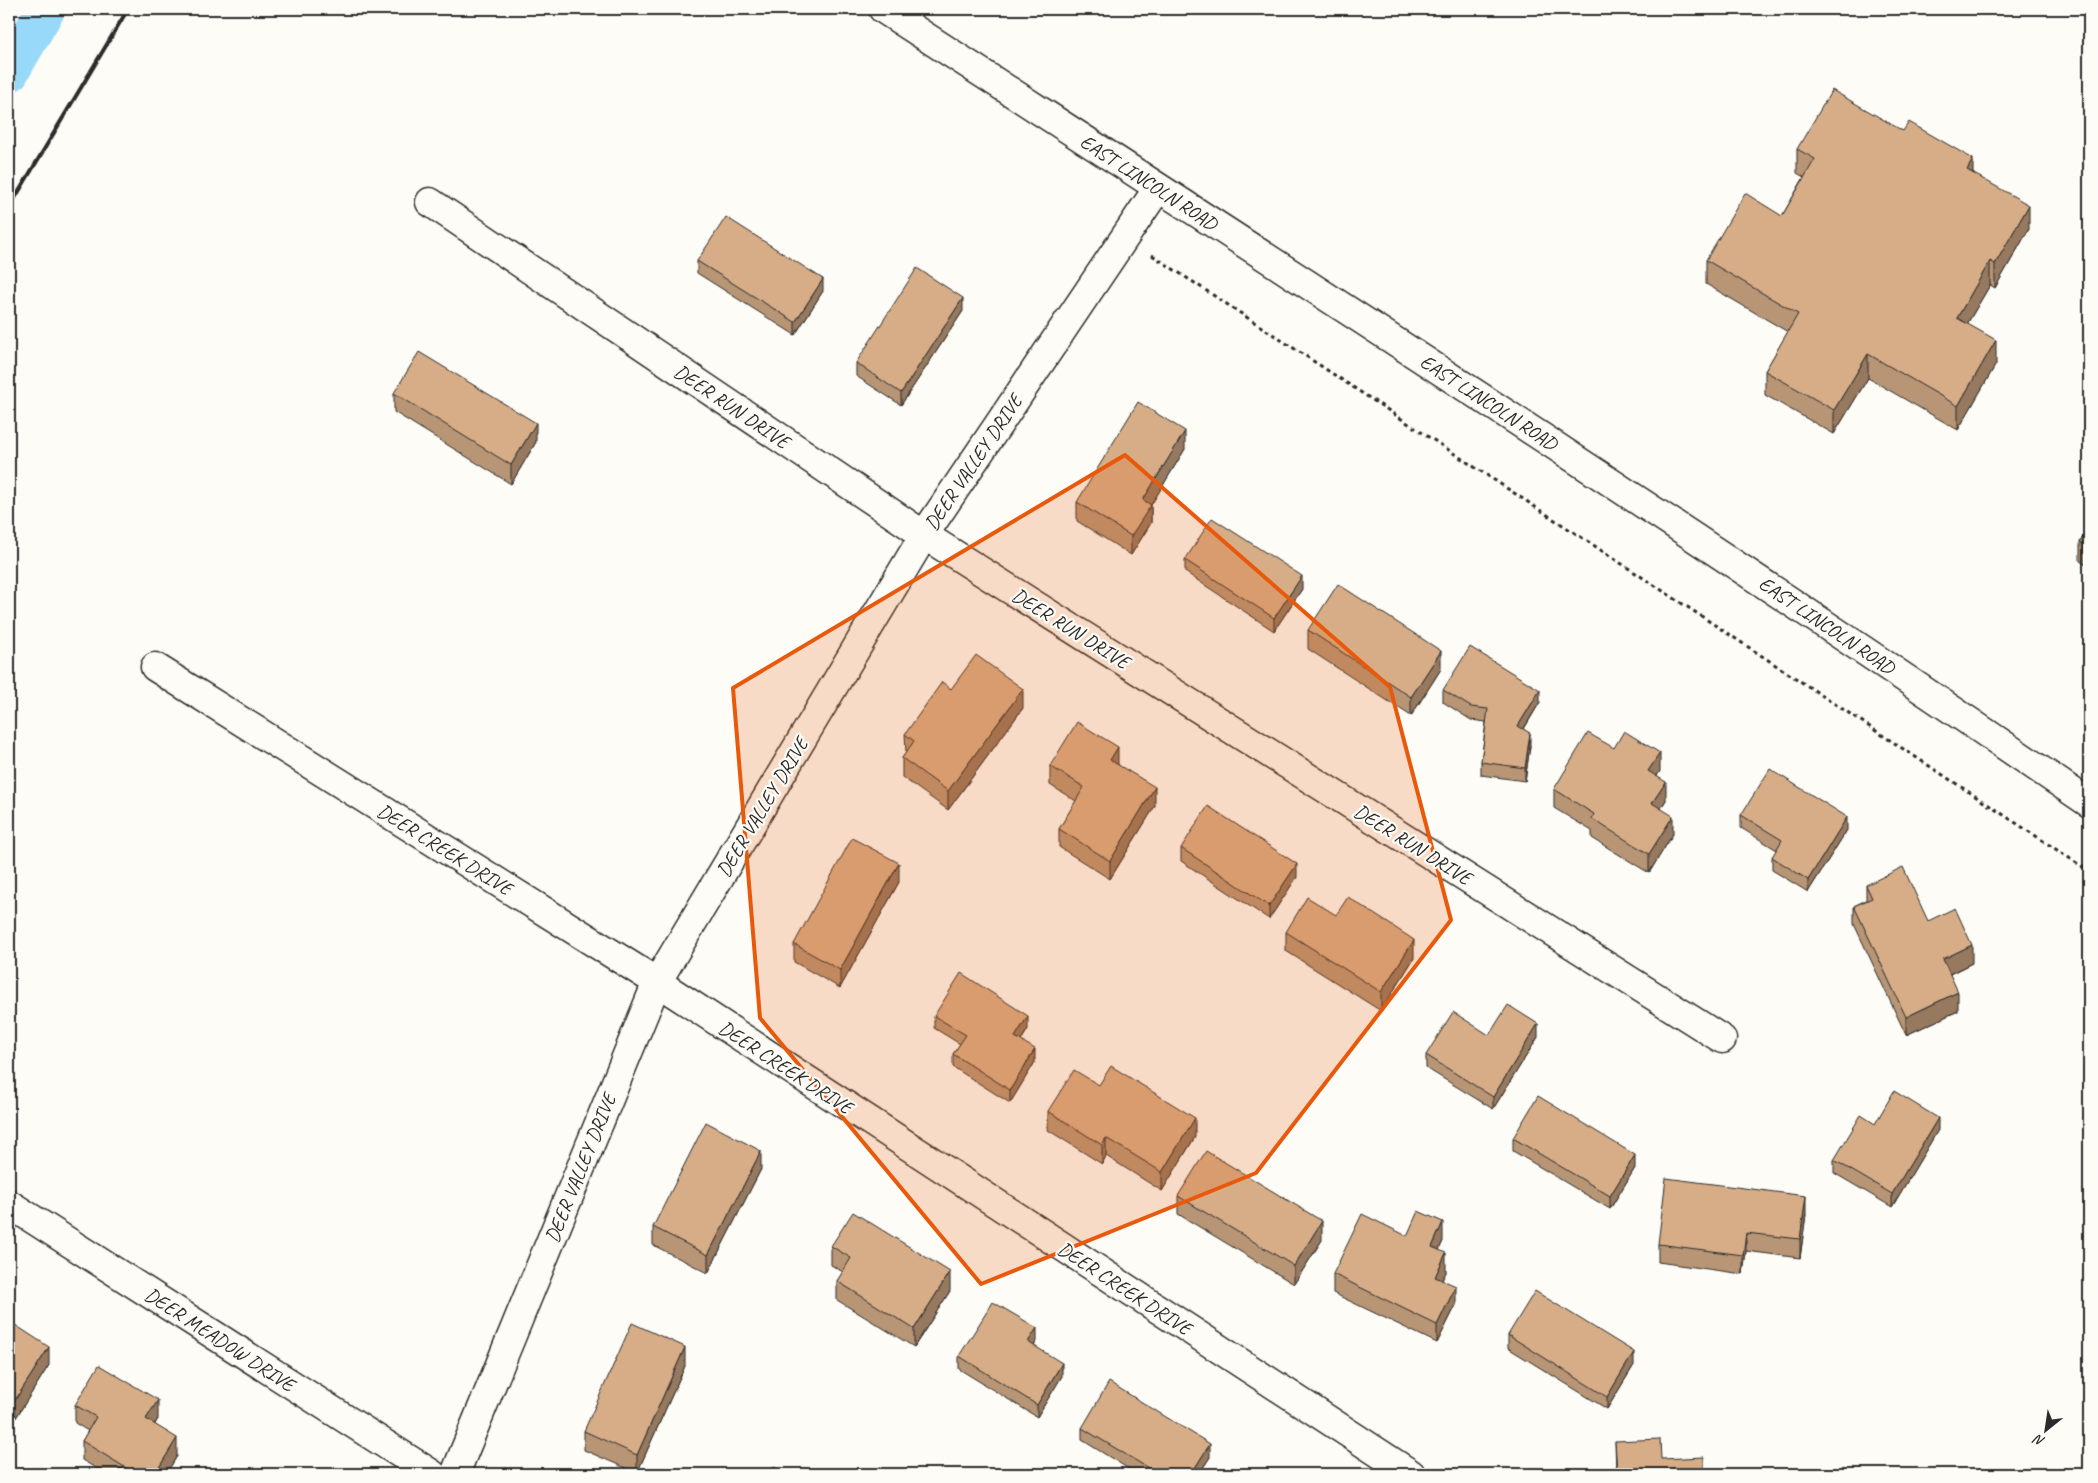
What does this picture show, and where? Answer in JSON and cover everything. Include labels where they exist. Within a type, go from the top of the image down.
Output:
[{"type":"street","name":"EAST LINCOLN ROAD","points":[[883,9],[1546,439],[1900,674],[2089,803]]},
{"type":"street","name":"DEER VALLEY DRIVE","points":[[455,1474],[657,982],[924,535],[1158,188]]},
{"type":"street","name":"DEER RUN DRIVE","points":[[430,202],[924,535],[1722,1039]]},
{"type":"street","name":"DEER CREEK DRIVE","points":[[155,667],[657,982],[1411,1474]]},
{"type":"street","name":"DEER MEADOW DRIVE","points":[[9,1204],[432,1474]]},
{"type":"path","points":[[1124,237],[2089,871]]},
{"type":"highlighted area","points":[[1125,455],[1390,687],[1451,920],[1256,1173],[981,1284],[760,1018],[733,688]]},
{"type":"building","points":[[1832,90],[1903,131],[1909,122],[1973,159],[1967,170],[2029,205],[1995,264],[1990,261],[1957,318],[1996,340],[1958,406],[1868,354],[1834,410],[1765,371],[1798,314],[1706,260],[1745,193],[1782,216],[1815,159],[1797,149]]},
{"type":"building","points":[[726,217],[823,279],[795,322],[697,261]]},
{"type":"building","points":[[917,268],[963,298],[901,393],[856,363]]},
{"type":"building","points":[[419,352],[536,423],[511,465],[394,393]]},
{"type":"building","points":[[1138,402],[1185,431],[1143,500],[1151,505],[1131,536],[1077,502]]},
{"type":"building","points":[[1212,518],[1302,576],[1274,618],[1185,560]]},
{"type":"building","points":[[2089,527],[2089,547],[2080,542]]},
{"type":"building","points":[[1338,584],[1441,651],[1411,697],[1308,630]]},
{"type":"building","points":[[1470,647],[1540,690],[1518,726],[1530,733],[1525,768],[1481,762],[1488,709],[1471,707],[1443,690]]},
{"type":"building","points":[[976,655],[1023,689],[948,791],[902,758],[914,741],[905,734],[942,682],[951,689]]},
{"type":"building","points":[[1077,722],[1118,747],[1110,760],[1155,787],[1110,861],[1059,829],[1084,787],[1050,766]]},
{"type":"building","points":[[1624,731],[1660,753],[1648,771],[1666,782],[1652,803],[1673,816],[1649,854],[1592,819],[1594,814],[1554,789],[1588,733],[1614,748]]},
{"type":"building","points":[[1770,769],[1847,817],[1808,880],[1772,857],[1782,840],[1741,815]]},
{"type":"building","points":[[1208,806],[1297,864],[1269,906],[1181,848]]},
{"type":"building","points":[[852,838],[899,863],[840,970],[794,944]]},
{"type":"building","points":[[1903,867],[1928,921],[1955,908],[1972,945],[1943,959],[1958,992],[1906,1017],[1854,906],[1872,898],[1866,885]]},
{"type":"building","points":[[1307,897],[1336,915],[1348,897],[1414,940],[1381,992],[1286,932]]},
{"type":"building","points":[[961,973],[1028,1016],[1015,1037],[1035,1049],[1010,1090],[953,1054],[966,1035],[934,1016]]},
{"type":"building","points":[[1508,1005],[1538,1024],[1493,1097],[1426,1055],[1453,1012],[1489,1035]]},
{"type":"building","points":[[1111,1066],[1195,1118],[1162,1172],[1106,1138],[1102,1145],[1048,1111],[1074,1070],[1099,1085]]},
{"type":"building","points":[[1894,1091],[1938,1118],[1892,1194],[1834,1160],[1861,1115],[1875,1124]]},
{"type":"building","points":[[1538,1096],[1635,1155],[1610,1196],[1513,1138]]},
{"type":"building","points":[[706,1122],[761,1151],[708,1255],[653,1227]]},
{"type":"building","points":[[1206,1151],[1322,1221],[1294,1266],[1178,1196]]},
{"type":"building","points":[[1666,1178],[1806,1196],[1800,1239],[1746,1233],[1743,1255],[1658,1244]]},
{"type":"building","points":[[1418,1211],[1443,1222],[1432,1247],[1446,1253],[1435,1277],[1456,1286],[1437,1325],[1333,1274],[1362,1214],[1407,1236]]},
{"type":"building","points":[[853,1212],[950,1272],[914,1329],[837,1281],[851,1258],[831,1246]]},
{"type":"building","points":[[1535,1291],[1634,1352],[1607,1397],[1508,1335]]},
{"type":"building","points":[[993,1302],[1037,1328],[1028,1342],[1062,1363],[1037,1405],[959,1356]]},
{"type":"building","points":[[9,1321],[49,1347],[12,1405],[9,1403]]},
{"type":"building","points":[[632,1323],[685,1347],[637,1455],[584,1431]]},
{"type":"building","points":[[99,1365],[158,1400],[146,1419],[177,1438],[155,1474],[136,1474],[82,1441],[96,1417],[75,1405]]},
{"type":"building","points":[[1109,1382],[1210,1444],[1191,1474],[1158,1474],[1082,1428]]},
{"type":"building","points":[[1660,1439],[1661,1459],[1704,1457],[1704,1474],[1617,1474],[1615,1441]]},
{"type":"building","points":[[774,1467],[786,1474],[769,1474]]},
{"type":"waterway","points":[[9,73],[46,9]]},
{"type":"railway","points":[[9,208],[128,9]]}]
